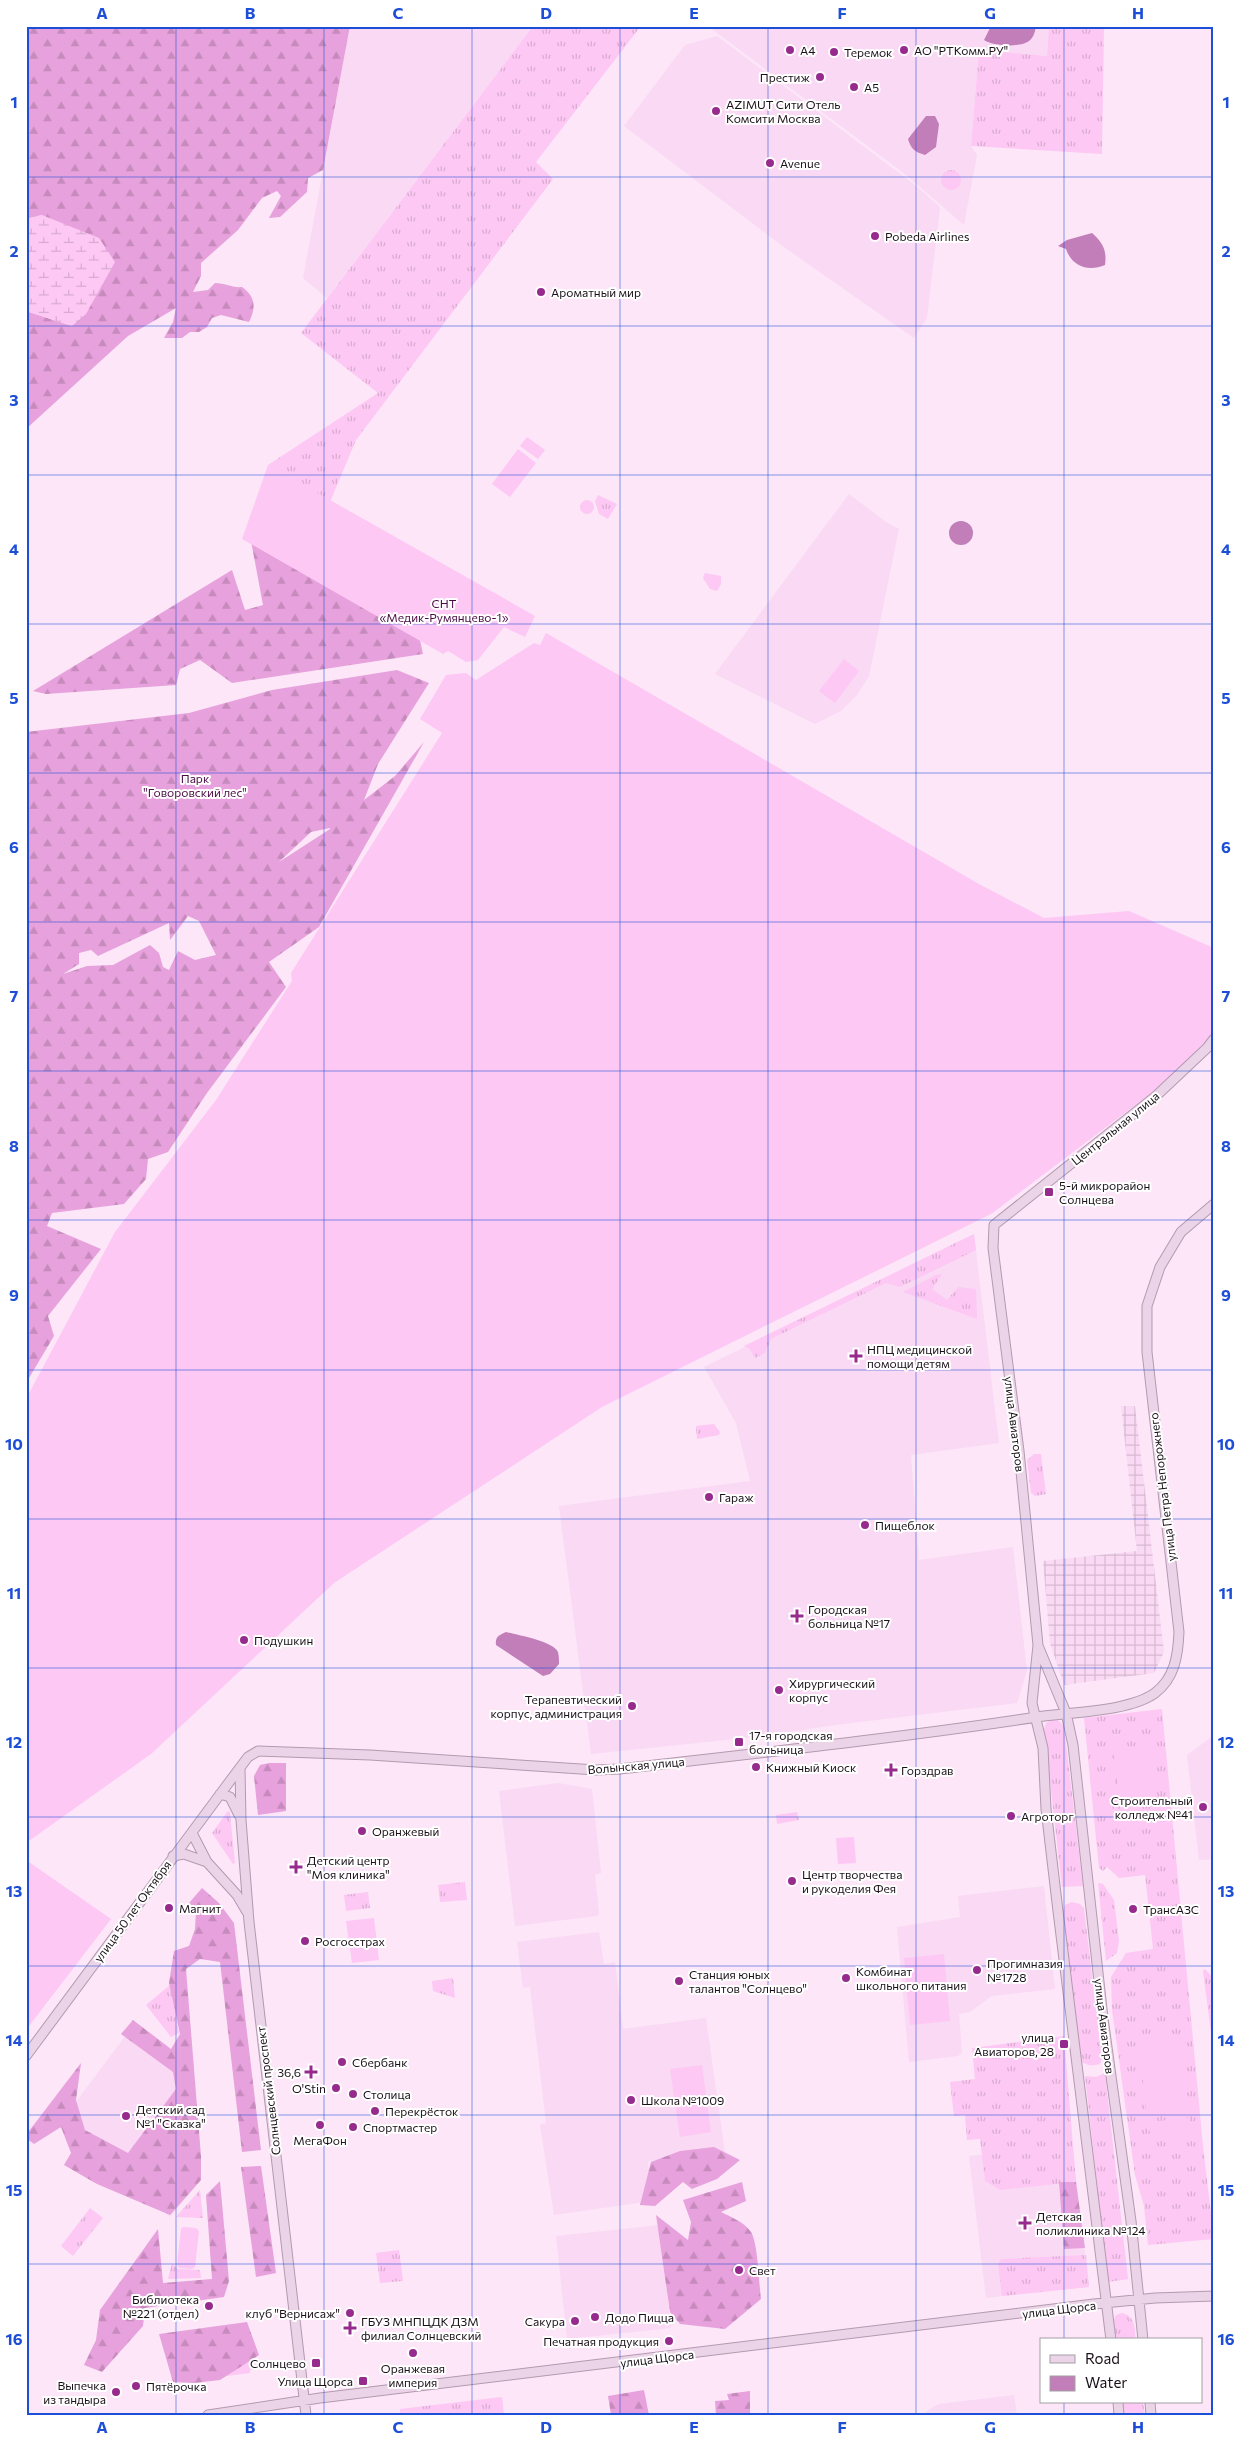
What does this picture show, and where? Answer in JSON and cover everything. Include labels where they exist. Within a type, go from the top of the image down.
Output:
[{"type":"street","name":"Центральная улица","points":[[1011,1210],[1156,1096],[1214,1039]]},
{"type":"street","name":"улица Петра Непорожнего","points":[[1066,1713],[1143,1700],[1162,1686],[1178,1657],[1178,1623],[1147,1352],[1147,1306],[1160,1267],[1181,1232],[1214,1204]]},
{"type":"street","name":"улица Авиаторов","points":[[1011,1210],[994,1224],[993,1248],[1019,1451],[1038,1645],[1032,1703],[1037,1717],[1043,1748],[1046,1808],[1111,2338]]},
{"type":"street","name":"улица Авиаторов","points":[[1038,1645],[1066,1713],[1073,1745],[1103,2018],[1140,2300],[1143,2338]]},
{"type":"street","points":[[1037,1717],[1066,1713]]},
{"type":"street","name":"Волынская улица","points":[[240,1767],[258,1751],[362,1755],[596,1770],[938,1731],[1037,1717]]},
{"type":"street","name":"улица 50 лет Октября","points":[[26,2056],[240,1767]]},
{"type":"street","name":"Солнцевский проспект","points":[[240,1767],[241,1820],[249,1922],[306,2415]]},
{"type":"street","points":[[220,1794],[230,1797],[241,1820]]},
{"type":"street","points":[[192,1833],[207,1862],[237,1895],[247,1913],[249,1922]]},
{"type":"street","points":[[173,1856],[184,1854],[207,1862]]},
{"type":"street","name":"улица Щорса","points":[[208,2415],[1106,2303],[1214,2296]]},
{"type":"shaded area","points":[[350,26],[533,26],[327,298],[303,278]]},
{"type":"shaded area","points":[[708,26],[1049,26],[1047,56],[979,51],[971,146],[977,155],[964,225],[906,175]]},
{"type":"shaded area","points":[[717,36],[915,185],[940,207],[927,318],[914,338],[781,245],[624,126],[685,45]]},
{"type":"shaded area","points":[[849,494],[886,522],[899,529],[869,676],[857,695],[841,711],[815,724],[715,674]]},
{"type":"shaded area","name":"Городская больница №17","points":[[974,1234],[999,1443],[911,1455],[919,1560],[1013,1547],[1027,1671],[1017,1703],[835,1725],[764,1736],[591,1754],[559,1506],[750,1481],[736,1423],[704,1367]]},
{"type":"shaded area","points":[[1121,1406],[1135,1406],[1164,1652],[1154,1673],[1064,1685],[1050,1643],[1043,1561],[1137,1551]]},
{"type":"shaded area","name":"Строительный колледж №41","points":[[1214,1735],[1214,1859],[1199,1860],[1187,1755]]},
{"type":"shaded area","points":[[558,1783],[592,1789],[601,1873],[595,1875],[599,1914],[597,1916],[515,1926],[499,1791]]},
{"type":"shaded area","name":"Прогимназия №1728","points":[[1044,1886],[1055,1989],[992,1996],[970,2012],[959,2014],[962,2053],[958,2056],[909,2062],[897,1927],[960,1917],[958,1896]]},
{"type":"shaded area","name":"Школа №1009","points":[[599,1932],[604,1964],[615,1962],[623,2029],[706,2018],[725,2153],[648,2161],[652,2201],[554,2215],[540,2125],[546,2123],[530,1987],[523,1988],[517,1942]]},
{"type":"shaded area","name":"Детский сад №1 \"Сказка\"","points":[[135,2023],[178,2055],[195,2187],[170,2217],[108,2168],[110,2165],[58,2126]]},
{"type":"shaded area","points":[[1072,2145],[1089,2287],[986,2298],[969,2156]]},
{"type":"shaded area","points":[[660,2225],[671,2328],[567,2339],[556,2236]]},
{"type":"shaded area","points":[[1014,2395],[1017,2415],[924,2415],[928,2410],[939,2404]]},
{"type":"green space","points":[[26,26],[350,26],[323,170],[308,178],[307,192],[280,217],[269,218],[281,196],[277,191],[262,198],[238,230],[201,263],[201,276],[193,292],[208,290],[215,283],[242,287],[250,295],[254,307],[249,322],[221,315],[212,318],[207,327],[199,332],[190,332],[182,338],[164,338],[173,322],[176,308],[128,336],[26,429],[26,311],[72,326],[42,215],[26,219]]},
{"type":"green space","points":[[533,26],[641,26],[536,162],[553,179],[356,440],[330,502],[268,465],[378,393],[301,333]]},
{"type":"green space","points":[[1049,26],[1104,26],[1102,154],[971,146],[979,50],[1047,56]]},
{"type":"green space","points":[[951,170],[958,173],[961,180],[958,187],[951,190],[944,187],[941,180],[944,173]]},
{"type":"green space","points":[[42,215],[99,238],[115,262],[86,314],[72,326],[26,311],[26,219]]},
{"type":"green space","points":[[527,437],[545,450],[538,459],[520,446]]},
{"type":"green space","points":[[518,449],[536,463],[510,497],[492,484]]},
{"type":"green space","name":"СНТ «Медик-Румянцево-1»","points":[[268,465],[535,616],[525,637],[504,627],[478,660],[466,662],[448,651],[443,654],[242,539]]},
{"type":"green space","points":[[598,495],[617,504],[608,519],[599,514],[595,501]]},
{"type":"green space","points":[[584,500],[590,500],[594,507],[590,514],[584,514],[580,510],[580,504]]},
{"type":"green space","points":[[251,541],[419,635],[423,654],[232,683],[200,660],[180,669],[176,685],[46,694],[33,691],[232,570],[245,610],[263,605]]},
{"type":"green space","points":[[705,573],[721,576],[721,584],[717,591],[710,589],[703,578]]},
{"type":"green space","points":[[546,633],[979,884],[1044,918],[1129,911],[1214,948],[1214,1040],[1154,1091],[991,1214],[602,1407],[334,1583],[151,1754],[26,1843],[26,1399],[115,1232],[216,1100],[292,981],[291,973],[442,733],[420,719],[446,675],[466,673],[476,680],[534,643],[540,645]]},
{"type":"green space","points":[[844,659],[859,671],[835,703],[819,691]]},
{"type":"green space","name":"Парк \"Говоровский лес\"","points":[[397,670],[429,683],[378,764],[364,800],[395,776],[424,742],[319,927],[269,962],[286,987],[207,1093],[168,1152],[148,1159],[146,1179],[124,1204],[52,1213],[47,1226],[101,1249],[48,1316],[54,1336],[26,1383],[26,732],[189,713],[272,690]],"holes":[[[330,829],[279,862],[311,832]],[[188,916],[199,921],[216,955],[195,960],[178,951],[169,970],[163,967],[159,953],[150,945],[113,965],[87,966],[63,974],[79,964],[79,953],[91,950],[98,956],[169,923],[170,940]]]},
{"type":"green space","points":[[974,1234],[976,1250],[900,1287],[886,1283],[771,1339],[765,1353],[755,1358],[749,1348],[744,1346]]},
{"type":"green space","points":[[942,1274],[932,1289],[947,1300],[958,1287],[976,1289],[977,1319],[903,1292],[936,1275]]},
{"type":"green space","points":[[714,1424],[720,1432],[719,1435],[697,1439],[696,1426]]},
{"type":"green space","points":[[1034,1454],[1041,1454],[1046,1494],[1035,1496],[1031,1493],[1027,1460]]},
{"type":"green space","points":[[1162,1709],[1203,2146],[1214,2239],[1148,2245],[1144,2206],[1135,2175],[1112,2010],[1111,1977],[1126,1953],[1153,1949],[1145,1875],[1119,1878],[1107,1867],[1103,1871],[1099,1868],[1084,1718]]},
{"type":"green space","points":[[1053,1719],[1059,1721],[1064,1727],[1083,1886],[1062,1887],[1044,1729],[1046,1723]]},
{"type":"green space","points":[[1151,1748],[1156,1805],[1120,1809],[1114,1750]]},
{"type":"green space","points":[[1112,1751],[1118,1822],[1115,1819],[1108,1752]]},
{"type":"green space","points":[[286,1763],[286,1811],[258,1815],[254,1776],[260,1765]]},
{"type":"green space","points":[[1150,1810],[1156,1814],[1155,1826],[1128,1830],[1121,1826],[1122,1814]]},
{"type":"green space","points":[[228,1811],[230,1813],[235,1863],[233,1864],[212,1833]]},
{"type":"green space","points":[[797,1812],[799,1820],[777,1824],[776,1815]]},
{"type":"green space","points":[[854,1837],[856,1863],[838,1864],[836,1838]]},
{"type":"green space","points":[[26,1860],[111,1919],[26,2030]]},
{"type":"green space","points":[[465,1882],[467,1900],[440,1902],[438,1885]]},
{"type":"green space","points":[[1098,1883],[1103,1884],[1114,1900],[1119,1941],[1117,1953],[1106,1961]]},
{"type":"green space","points":[[202,1888],[219,1903],[234,1923],[261,2150],[242,2152],[220,1962],[200,1959],[186,1969],[201,2156],[201,2180],[170,2215],[97,2184],[64,2165],[71,2153],[61,2127],[34,2144],[26,2138],[26,2135],[81,2063],[76,2100],[85,2130],[128,2153],[176,2089],[173,2072],[121,2034],[133,2020],[171,2049],[180,2034],[169,1983],[174,1951],[189,1946],[195,1929],[196,1911],[189,1903]]},
{"type":"green space","points":[[368,1892],[370,1908],[346,1911],[344,1895]]},
{"type":"green space","points":[[1072,1902],[1080,1904],[1084,1909],[1102,2058],[1100,2064],[1094,2065],[1088,2065],[1081,2061],[1063,1912],[1065,1905]]},
{"type":"green space","points":[[374,1918],[379,1960],[352,1963],[346,1921]]},
{"type":"green space","points":[[944,1954],[950,2021],[910,2025],[904,1958]]},
{"type":"green space","points":[[1205,1969],[1214,1979],[1212,2040],[1203,1971]]},
{"type":"green space","points":[[453,1978],[455,1998],[433,1991],[432,1981]]},
{"type":"green space","points":[[170,1985],[179,2033],[171,2037],[146,2005]]},
{"type":"green space","points":[[1180,2034],[1188,2112],[1147,2116],[1138,2038]]},
{"type":"green space","points":[[1064,2036],[1076,2182],[1000,2190],[985,2181],[980,2139],[967,2140],[965,2115],[954,2116],[950,2082],[975,2079],[972,2048]]},
{"type":"green space","points":[[702,2065],[711,2132],[680,2137],[670,2069]]},
{"type":"green space","points":[[1105,2073],[1128,2279],[1108,2282],[1085,2076],[1096,2077]]},
{"type":"green space","points":[[1189,2118],[1191,2134],[1150,2138],[1149,2122]]},
{"type":"green space","points":[[714,2147],[740,2160],[717,2179],[692,2189],[683,2182],[655,2206],[640,2205],[651,2162],[680,2151]]},
{"type":"green space","points":[[261,2166],[276,2273],[256,2277],[241,2167]]},
{"type":"green space","points":[[220,2181],[229,2281],[224,2297],[145,2308],[143,2326],[102,2372],[84,2365],[96,2340],[100,2310],[158,2229],[163,2283],[212,2279],[206,2195]]},
{"type":"green space","points":[[742,2182],[746,2201],[721,2212],[741,2223],[751,2232],[757,2254],[761,2299],[725,2329],[680,2324],[670,2312],[656,2215],[688,2240],[691,2222],[683,2200]]},
{"type":"green space","points":[[1059,2182],[1076,2182],[1085,2248],[1064,2249]]},
{"type":"green space","points":[[200,2190],[203,2218],[176,2217],[198,2192]]},
{"type":"green space","points":[[90,2208],[103,2218],[73,2256],[61,2246]]},
{"type":"green space","points":[[183,2227],[196,2228],[199,2231],[195,2267],[192,2269],[179,2268],[177,2265],[181,2229]]},
{"type":"green space","points":[[399,2250],[403,2281],[380,2283],[376,2253]]},
{"type":"green space","points":[[1086,2255],[1089,2287],[1002,2296],[998,2264],[1001,2259]]},
{"type":"green space","points":[[172,2263],[178,2269],[200,2270],[201,2278],[168,2279]]},
{"type":"green space","points":[[1122,2313],[1130,2317],[1136,2338],[1115,2338],[1113,2322],[1116,2315]]},
{"type":"green space","points":[[247,2322],[259,2355],[220,2380],[194,2383],[173,2382],[159,2334]]},
{"type":"green space","points":[[252,2357],[254,2370],[250,2370],[250,2373],[227,2376],[225,2360]]},
{"type":"green space","points":[[644,2390],[649,2415],[611,2415],[608,2396]]},
{"type":"green space","points":[[750,2391],[750,2415],[716,2415],[715,2401],[729,2400],[727,2394]]},
{"type":"green space","points":[[502,2397],[504,2415],[400,2415],[400,2409]]},
{"type":"green space","points":[[1122,2404],[1143,2404],[1145,2415],[1124,2415]]},
{"type":"water","points":[[991,26],[1036,26],[1035,32],[1029,41],[1019,45],[1006,45],[993,44],[984,40]]},
{"type":"water","points":[[926,116],[935,116],[939,124],[936,147],[925,155],[914,150],[908,139]]},
{"type":"water","points":[[1092,233],[1103,247],[1105,265],[1087,268],[1077,264],[1072,260],[1066,249],[1058,246],[1067,240]]},
{"type":"water","points":[[961,521],[970,524],[973,533],[970,542],[961,545],[952,542],[949,533],[952,524]]},
{"type":"water","points":[[506,1632],[534,1639],[555,1648],[558,1652],[559,1664],[550,1674],[543,1676],[496,1645],[498,1637]]},
{"type":"place","name":"А4","points":[[790,50]]},
{"type":"place","name":"АО \"РТКомм.РУ\"","points":[[904,50]]},
{"type":"place","name":"Теремок","points":[[834,52]]},
{"type":"place","name":"Престиж","points":[[820,77]]},
{"type":"place","name":"А5","points":[[854,87]]},
{"type":"place","name":"AZIMUT Сити Отель Комсити Москва","points":[[716,111]]},
{"type":"place","name":"Avenue","points":[[770,163]]},
{"type":"place","name":"Pobeda Airlines","points":[[875,236]]},
{"type":"place","name":"Ароматный мир","points":[[541,292]]},
{"type":"place","name":"5-й микрорайон Солнцева","points":[[1049,1192]]},
{"type":"place","name":"НПЦ медицинской помощи детям","points":[[856,1356]]},
{"type":"place","name":"Гараж","points":[[709,1497]]},
{"type":"place","name":"Пищеблок","points":[[865,1525]]},
{"type":"place","name":"Городская больница №17","points":[[797,1616]]},
{"type":"place","name":"Подушкин","points":[[244,1640]]},
{"type":"place","name":"Хирургический корпус","points":[[779,1690]]},
{"type":"place","name":"Терапевтический корпус, администрация","points":[[632,1706]]},
{"type":"place","name":"17-я городская больница","points":[[739,1742]]},
{"type":"place","name":"Книжный Киоск","points":[[756,1767]]},
{"type":"place","name":"Горздрав","points":[[891,1770]]},
{"type":"place","name":"Строительный колледж №41","points":[[1203,1807]]},
{"type":"place","name":"Агроторг","points":[[1011,1816]]},
{"type":"place","name":"Оранжевый","points":[[362,1831]]},
{"type":"place","name":"Детский центр \"Моя клиника\"","points":[[296,1867]]},
{"type":"place","name":"Центр творчества и рукоделия Фея","points":[[792,1881]]},
{"type":"place","name":"Магнит","points":[[169,1908]]},
{"type":"place","name":"ТрансАЗС","points":[[1133,1909]]},
{"type":"place","name":"Росгосстрах","points":[[305,1941]]},
{"type":"place","name":"Прогимназия №1728","points":[[977,1970]]},
{"type":"place","name":"Комбинат школьного питания","points":[[846,1978]]},
{"type":"place","name":"Станция юных талантов \"Солнцево\"","points":[[679,1981]]},
{"type":"place","name":"улица Авиаторов, 28","points":[[1064,2044]]},
{"type":"place","name":"Сбербанк","points":[[342,2062]]},
{"type":"place","name":"36,6","points":[[311,2072]]},
{"type":"place","name":"O'Stin","points":[[336,2088]]},
{"type":"place","name":"Столица","points":[[353,2094]]},
{"type":"place","name":"Школа №1009","points":[[631,2100]]},
{"type":"place","name":"Перекрёсток","points":[[375,2111]]},
{"type":"place","name":"Детский сад №1 \"Сказка\"","points":[[126,2116]]},
{"type":"place","name":"МегаФон","points":[[320,2125]]},
{"type":"place","name":"Спортмастер","points":[[353,2127]]},
{"type":"place","name":"Детская поликлиника №124","points":[[1025,2223]]},
{"type":"place","name":"Свет","points":[[739,2270]]},
{"type":"place","name":"Библиотека №221 (отдел)","points":[[209,2306]]},
{"type":"place","name":"клуб \"Вернисаж\"","points":[[350,2313]]},
{"type":"place","name":"Додо Пицца","points":[[595,2317]]},
{"type":"place","name":"Сакура","points":[[575,2321]]},
{"type":"place","name":"ГБУЗ МНПЦДК ДЗМ филиал Солнцевский","points":[[350,2328]]},
{"type":"place","name":"Печатная продукция","points":[[669,2341]]},
{"type":"place","name":"Оранжевая империя","points":[[413,2353]]},
{"type":"place","name":"Солнцево","points":[[316,2363]]},
{"type":"place","name":"Улица Щорса","points":[[363,2381]]},
{"type":"place","name":"Пятёрочка","points":[[136,2386]]},
{"type":"place","name":"Выпечка из тандыра","points":[[116,2392]]}]
